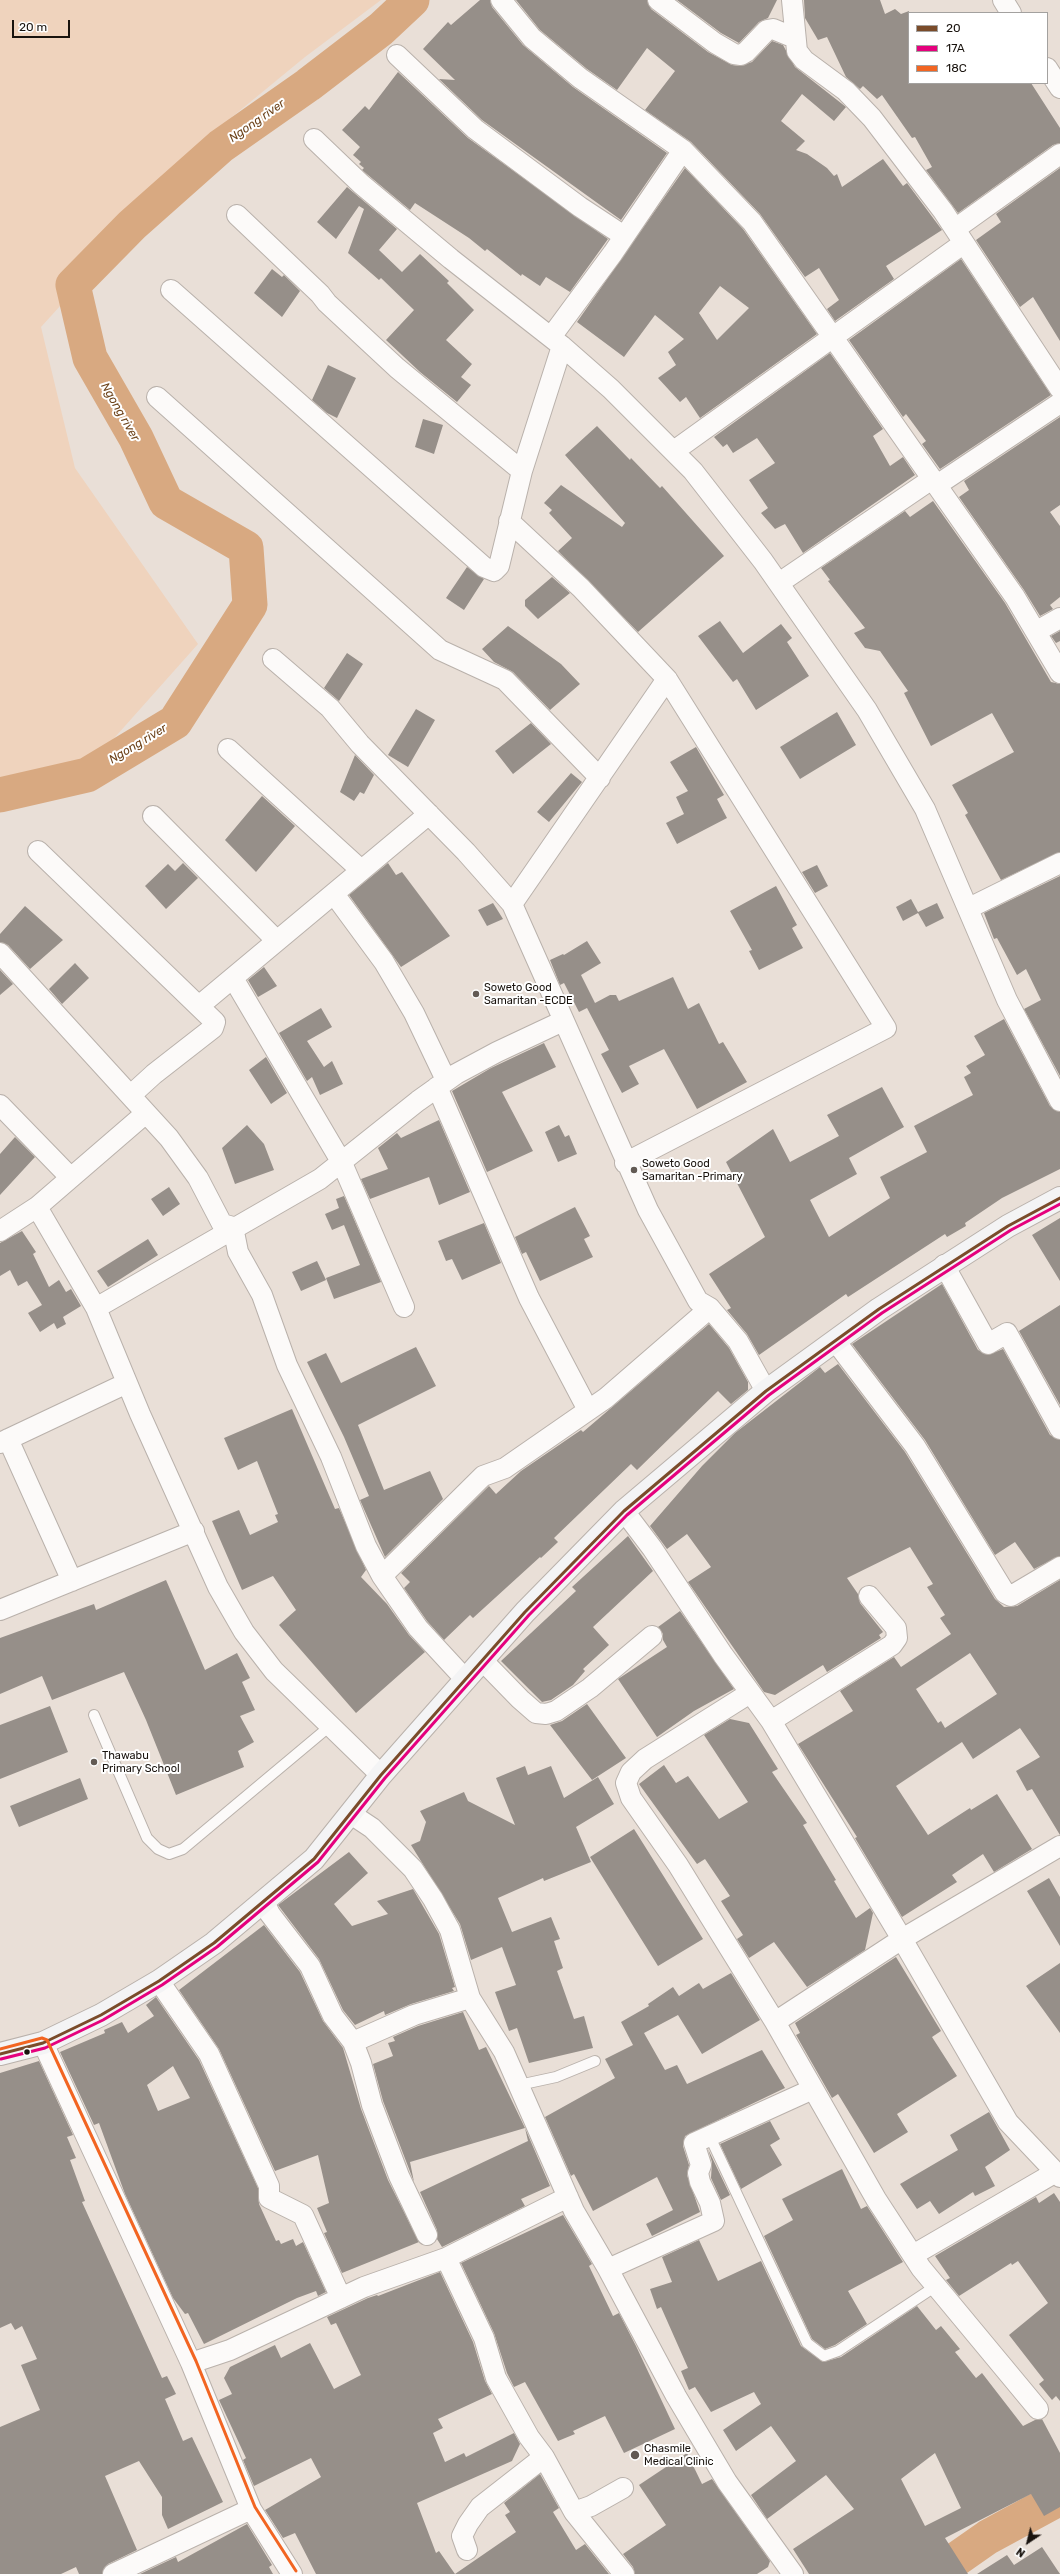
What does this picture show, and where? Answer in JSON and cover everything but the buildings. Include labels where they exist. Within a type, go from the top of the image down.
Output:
[{"type":"street","points":[[501,0],[532,38],[580,78],[683,150],[752,222],[1015,597],[1060,673]]},
{"type":"street","points":[[658,0],[715,43],[734,54],[741,55],[746,52],[767,30],[773,29],[795,38]]},
{"type":"street","points":[[792,0],[797,51],[804,60],[846,91],[872,118],[959,236],[1060,388]]},
{"type":"street","points":[[1003,0],[1010,12]]},
{"type":"street","points":[[397,55],[475,129],[580,208],[624,236]]},
{"type":"street","points":[[1048,70],[1060,88]]},
{"type":"street","points":[[314,139],[361,184],[451,259],[556,341],[612,389],[693,471],[779,583],[825,647],[892,751],[925,809],[969,908],[1007,1000],[1060,1101]]},
{"type":"street","points":[[171,290],[490,571],[497,570],[500,566],[509,521],[556,341],[624,236],[683,150]]},
{"type":"street","points":[[674,451],[833,338],[1060,154]]},
{"type":"street","points":[[237,215],[320,294],[327,303],[398,368],[522,471]]},
{"type":"street","points":[[157,397],[440,650],[505,680],[600,778]]},
{"type":"street","points":[[779,583],[1060,403]]},
{"type":"street","points":[[509,521],[581,588],[667,679],[886,1028],[625,1163]]},
{"type":"street","points":[[1036,631],[1060,618]]},
{"type":"street","points":[[274,659],[330,708],[360,744],[429,814],[512,904],[625,1163],[679,1268],[698,1301],[710,1308],[738,1341],[766,1391]]},
{"type":"street","points":[[512,904],[667,679]]},
{"type":"street","points":[[228,749],[361,870]]},
{"type":"street","points":[[199,1006],[429,814]]},
{"type":"street","points":[[153,816],[277,941]]},
{"type":"street","points":[[38,851],[215,1022],[213,1028],[154,1074],[132,1095]]},
{"type":"street","points":[[969,908],[1060,863]]},
{"type":"street","points":[[334,894],[384,962],[414,1013],[441,1084],[520,1278],[588,1410]]},
{"type":"street","points":[[0,953],[170,1138],[198,1178],[222,1224],[233,1227]]},
{"type":"street","points":[[233,978],[342,1163],[404,1308]]},
{"type":"street","points":[[96,1308],[233,1227],[320,1179],[441,1084],[497,1052],[563,1021]]},
{"type":"street","points":[[0,1105],[70,1177]]},
{"type":"street","points":[[0,1231],[37,1207],[146,1113]]},
{"type":"street","points":[[0,2054],[43,2043],[101,2015],[159,1981],[214,1943],[314,1859],[381,1776],[484,1661],[525,1612],[624,1511],[766,1391],[944,1265],[1008,1226],[1060,1198]]},
{"type":"street","points":[[37,1207],[96,1308],[127,1383],[218,1587],[244,1632],[274,1671],[381,1776]]},
{"type":"street","points":[[233,1227],[238,1252],[262,1295],[286,1365],[331,1457],[366,1546],[382,1576],[418,1628],[466,1680]]},
{"type":"street","points":[[944,1265],[988,1344],[1007,1333],[1060,1429]]},
{"type":"street","points":[[382,1576],[483,1476],[505,1468],[606,1398],[710,1308]]},
{"type":"street","points":[[836,1342],[916,1446],[1005,1594],[1011,1596],[1060,1568]]},
{"type":"street","points":[[72,1581],[4,1441],[127,1383]]},
{"type":"street","points":[[624,1511],[652,1548],[750,1693],[771,1721],[902,1939],[1008,2122],[1058,2174],[913,2255]]},
{"type":"street","points":[[0,1610],[194,1531]]},
{"type":"street","points":[[771,1721],[892,1645],[897,1638],[896,1628],[869,1596]]},
{"type":"street","points":[[484,1661],[536,1713],[546,1714],[556,1710],[590,1688],[652,1636]]},
{"type":"street","points":[[750,1693],[645,1759],[631,1772],[626,1783],[631,1798],[678,1865],[775,2022],[876,2199],[913,2255],[936,2286],[1038,2409]]},
{"type":"street","points":[[350,1814],[372,1828],[413,1869],[433,1899],[450,1930],[461,1962],[470,1998],[504,2052],[574,2211],[608,2269],[676,2396],[727,2482],[786,2572]]},
{"type":"street","points":[[775,2022],[902,1939],[1060,1846]]},
{"type":"street","points":[[264,1902],[270,1914],[310,1966],[332,2014],[353,2042],[361,2063],[372,2104],[399,2176],[427,2235]]},
{"type":"street","points":[[159,1981],[209,2054],[269,2186],[270,2198],[302,2215],[341,2298]]},
{"type":"street","points":[[353,2042],[414,2015],[470,1998]]},
{"type":"street","points":[[43,2043],[191,2363],[251,2509],[292,2574]]},
{"type":"street","points":[[608,2269],[714,2222],[710,2203],[700,2182],[698,2173],[701,2165],[694,2144],[812,2089]]},
{"type":"street","points":[[191,2363],[230,2350],[364,2287],[446,2258],[568,2197]]},
{"type":"street","points":[[446,2258],[484,2338],[496,2378],[529,2437],[544,2457],[574,2512],[624,2574]]},
{"type":"street","points":[[467,2550],[462,2536],[468,2524],[480,2507],[544,2457]]},
{"type":"street","points":[[574,2512],[591,2506],[623,2488]]},
{"type":"street","points":[[113,2574],[251,2509]]},
{"type":"lane","points":[[94,1715],[147,1838],[158,1849],[169,1854],[183,1849],[330,1726]]},
{"type":"lane","points":[[519,2085],[556,2077],[595,2061]]},
{"type":"lane","points":[[710,2137],[807,2343],[824,2356],[838,2351],[936,2286]]},
{"type":"shaded area","points":[[0,0],[381,0],[305,57],[232,117],[41,327],[75,468],[198,644],[76,781],[0,802]]},
{"type":"waterway","name":"Ngong river","points":[[0,795],[87,775],[175,722],[250,605],[246,548],[166,502],[136,438],[90,358],[73,285],[132,225],[221,146],[308,85],[381,29],[412,0]]},
{"type":"waterway","points":[[935,2574],[988,2537],[1060,2498]]},
{"type":"transit line","name":"20","points":[[0,2054],[43,2043],[101,2015],[159,1981],[214,1943],[314,1859],[381,1775],[525,1612],[624,1511],[766,1391],[879,1309],[1008,1226],[1060,1198]]},
{"type":"transit line","name":"17A","points":[[1,2059],[45,2048],[103,2020],[162,1985],[217,1947],[318,1862],[385,1778],[529,1615],[627,1515],[769,1395],[882,1313],[1011,1230],[1060,1204]]},
{"type":"transit line","name":"18C","points":[[0,2049],[42,2038],[47,2040],[196,2361],[255,2507],[296,2571]]},
{"type":"place","name":"Soweto Good Samaritan -ECDE","points":[[476,994]]},
{"type":"place","name":"Soweto Good Samaritan -Primary","points":[[634,1170]]},
{"type":"place","name":"Thawabu Primary School","points":[[94,1762]]},
{"type":"place","name":"Chasmile Medical Clinic","points":[[635,2455]]}]
